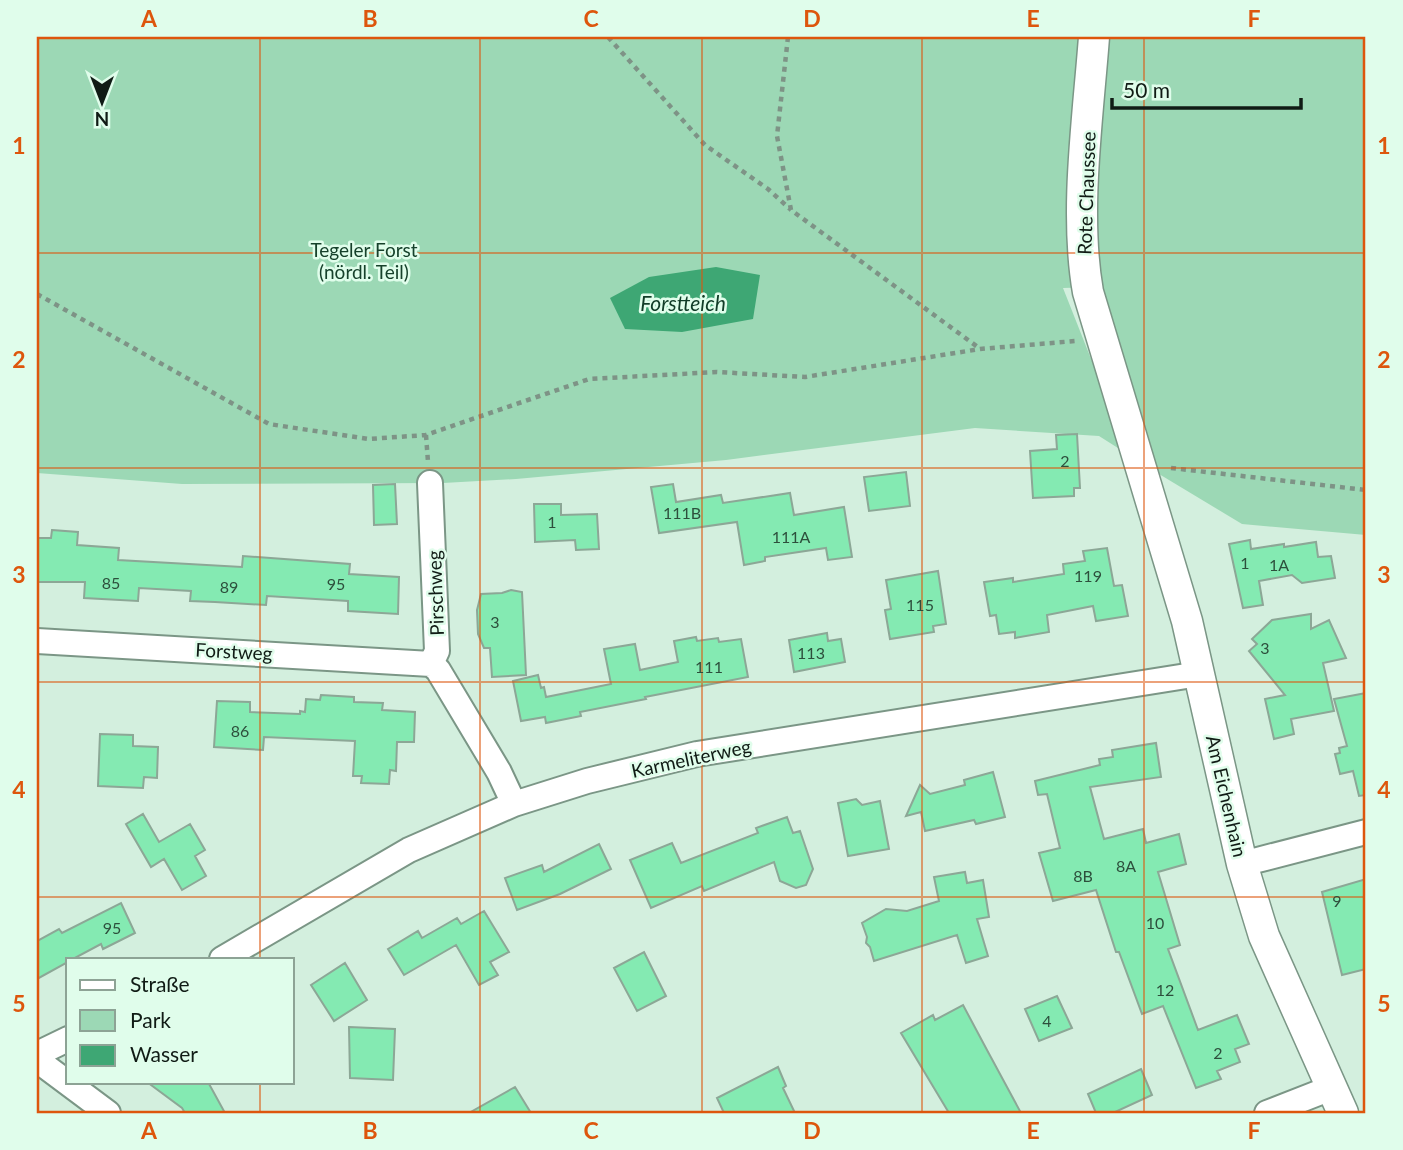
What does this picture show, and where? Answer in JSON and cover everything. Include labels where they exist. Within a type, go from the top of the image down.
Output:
[{"type":"street","name":"Rote Chaussee","points":[[1094,37],[1082,247],[1088,292],[1100,339],[1140,468]]},
{"type":"street","name":"Am Eichenhain","points":[[1140,468],[1187,621],[1242,864],[1264,936],[1337,1101]]},
{"type":"street","name":"Pirschweg","points":[[430,483],[437,652],[431,664],[438,670],[472,727],[514,804]]},
{"type":"street","name":"Forstweg","points":[[37,641],[431,664]]},
{"type":"street","name":"Karmeliterweg","points":[[224,958],[409,850],[514,804],[587,781],[696,754],[1199,674]]},
{"type":"street","points":[[1242,864],[1366,832]]},
{"type":"street","points":[[37,1054],[66,1040]]},
{"type":"street","points":[[37,1060],[66,1082]]},
{"type":"street","points":[[69,1084],[108,1113]]},
{"type":"street","points":[[1267,1113],[1337,1101]]},
{"type":"path","points":[[608,37],[705,145],[768,188],[790,210],[979,349]]},
{"type":"path","points":[[788,37],[777,135],[790,210]]},
{"type":"path","points":[[37,294],[269,424],[368,439],[426,435],[589,379],[717,372],[805,377],[979,349],[1100,339]]},
{"type":"path","points":[[1171,468],[1366,491]]},
{"type":"green space","name":"Tegeler Forst (nördl. Teil)","points":[[37,37],[1366,37],[1366,535],[1242,524],[1159,474],[1097,287],[1063,288],[1129,455],[1099,436],[975,428],[726,460],[443,483],[182,484],[37,473]]},
{"type":"water","name":"Forstteich","points":[[716,267],[760,275],[753,319],[682,332],[625,329],[610,298],[649,277]]},
{"type":"building","points":[[1077,434],[1080,488],[1074,488],[1074,496],[1033,498],[1030,451],[1057,449],[1056,435]]},
{"type":"building","points":[[906,472],[910,506],[869,511],[864,477]]},
{"type":"building","points":[[395,484],[397,524],[374,525],[373,485]]},
{"type":"building","points":[[673,484],[676,502],[721,495],[723,503],[790,493],[794,515],[844,507],[852,557],[828,560],[826,548],[765,557],[765,561],[744,565],[737,522],[659,533],[651,487]]},
{"type":"building","points":[[534,504],[561,504],[561,515],[597,514],[599,549],[576,550],[575,540],[535,542]]},
{"type":"building","points":[[52,530],[78,532],[77,545],[119,548],[118,560],[242,567],[243,556],[350,564],[349,574],[399,577],[398,614],[348,611],[348,601],[267,596],[266,605],[190,601],[191,591],[139,588],[138,601],[84,598],[85,582],[37,582],[37,538],[51,538]]},
{"type":"building","points":[[1250,540],[1251,549],[1316,542],[1318,557],[1331,556],[1335,578],[1302,583],[1292,575],[1259,581],[1263,605],[1243,608],[1229,544]]},
{"type":"building","points":[[1107,548],[1114,586],[1122,585],[1128,616],[1096,621],[1093,606],[1047,615],[1049,632],[1015,638],[1015,632],[999,634],[996,615],[990,616],[984,582],[1013,578],[1013,582],[1064,574],[1063,564],[1085,561],[1083,551]]},
{"type":"building","points":[[938,571],[946,624],[933,626],[934,632],[890,639],[885,610],[891,609],[886,580]]},
{"type":"building","points":[[511,590],[522,592],[526,675],[492,677],[490,648],[484,648],[478,634],[477,610],[481,594]]},
{"type":"building","points":[[1311,614],[1311,629],[1329,620],[1346,658],[1323,663],[1334,711],[1291,719],[1294,734],[1274,739],[1265,699],[1285,695],[1249,651],[1257,644],[1252,639],[1272,620]]},
{"type":"building","points":[[827,633],[828,641],[841,639],[845,662],[794,672],[789,640]]},
{"type":"building","points":[[696,637],[697,641],[718,638],[719,642],[741,639],[748,677],[645,697],[646,699],[580,712],[581,716],[546,723],[545,717],[521,721],[513,681],[538,675],[546,697],[611,684],[604,649],[635,644],[640,670],[678,662],[674,641]]},
{"type":"building","points":[[1366,693],[1366,795],[1359,796],[1353,771],[1340,774],[1335,754],[1340,753],[1339,748],[1347,746],[1334,699]]},
{"type":"building","points":[[321,695],[354,697],[354,702],[383,703],[382,710],[415,712],[414,742],[397,742],[396,771],[390,770],[389,784],[361,783],[362,776],[353,776],[355,741],[264,737],[263,750],[214,747],[217,701],[250,702],[250,712],[300,714],[300,711],[305,712],[306,699],[320,700]]},
{"type":"building","points":[[100,734],[133,735],[133,746],[158,747],[157,778],[144,777],[143,788],[98,786]]},
{"type":"building","points":[[1156,743],[1161,777],[1090,787],[1104,839],[1143,829],[1146,843],[1179,834],[1186,864],[1158,872],[1180,945],[1168,949],[1198,1030],[1237,1015],[1249,1044],[1235,1049],[1240,1062],[1217,1071],[1221,1079],[1196,1088],[1163,1006],[1142,1014],[1119,952],[1116,952],[1096,890],[1053,901],[1039,853],[1060,848],[1047,794],[1038,795],[1035,781],[1100,765],[1099,759],[1113,757],[1112,750]]},
{"type":"building","points":[[993,772],[1005,817],[976,824],[974,820],[925,831],[921,812],[906,816],[920,785],[930,794],[965,785],[964,780]]},
{"type":"building","points":[[856,799],[862,805],[880,801],[889,849],[848,856],[838,803]]},
{"type":"building","points":[[143,814],[159,842],[190,824],[205,850],[195,856],[206,876],[182,890],[164,859],[151,867],[126,824]]},
{"type":"building","points":[[787,817],[793,833],[800,831],[813,869],[806,885],[796,888],[780,881],[774,862],[704,891],[702,886],[651,908],[630,860],[672,843],[681,863],[758,833],[756,828]]},
{"type":"building","points":[[599,844],[611,869],[560,894],[517,910],[505,878],[542,865],[544,872]]},
{"type":"building","points":[[965,872],[967,883],[983,880],[989,917],[977,919],[988,956],[966,963],[957,935],[874,961],[866,943],[867,937],[862,923],[886,909],[907,911],[939,901],[934,877]]},
{"type":"building","points":[[1366,879],[1366,969],[1342,975],[1322,892]]},
{"type":"building","points":[[121,903],[135,933],[103,949],[101,944],[75,958],[66,958],[66,963],[37,979],[37,941],[59,929],[62,933]]},
{"type":"building","points":[[484,911],[509,952],[490,962],[498,975],[479,985],[456,945],[404,975],[388,949],[418,931],[422,938],[457,918],[461,924]]},
{"type":"building","points":[[644,952],[666,996],[637,1011],[614,968]]},
{"type":"building","points":[[345,963],[367,1000],[334,1021],[311,985]]},
{"type":"building","points":[[1057,996],[1072,1028],[1039,1041],[1025,1009]]},
{"type":"building","points":[[963,1005],[1021,1113],[949,1113],[901,1033],[933,1015],[935,1020]]},
{"type":"building","points":[[349,1027],[395,1029],[393,1080],[350,1078]]},
{"type":"building","points":[[778,1067],[786,1086],[783,1088],[795,1113],[724,1113],[717,1098]]},
{"type":"building","points":[[1141,1069],[1152,1095],[1113,1113],[1096,1113],[1088,1094]]},
{"type":"building","points":[[150,1084],[209,1084],[225,1113],[185,1113]]},
{"type":"building","points":[[515,1087],[531,1113],[469,1113]]}]
